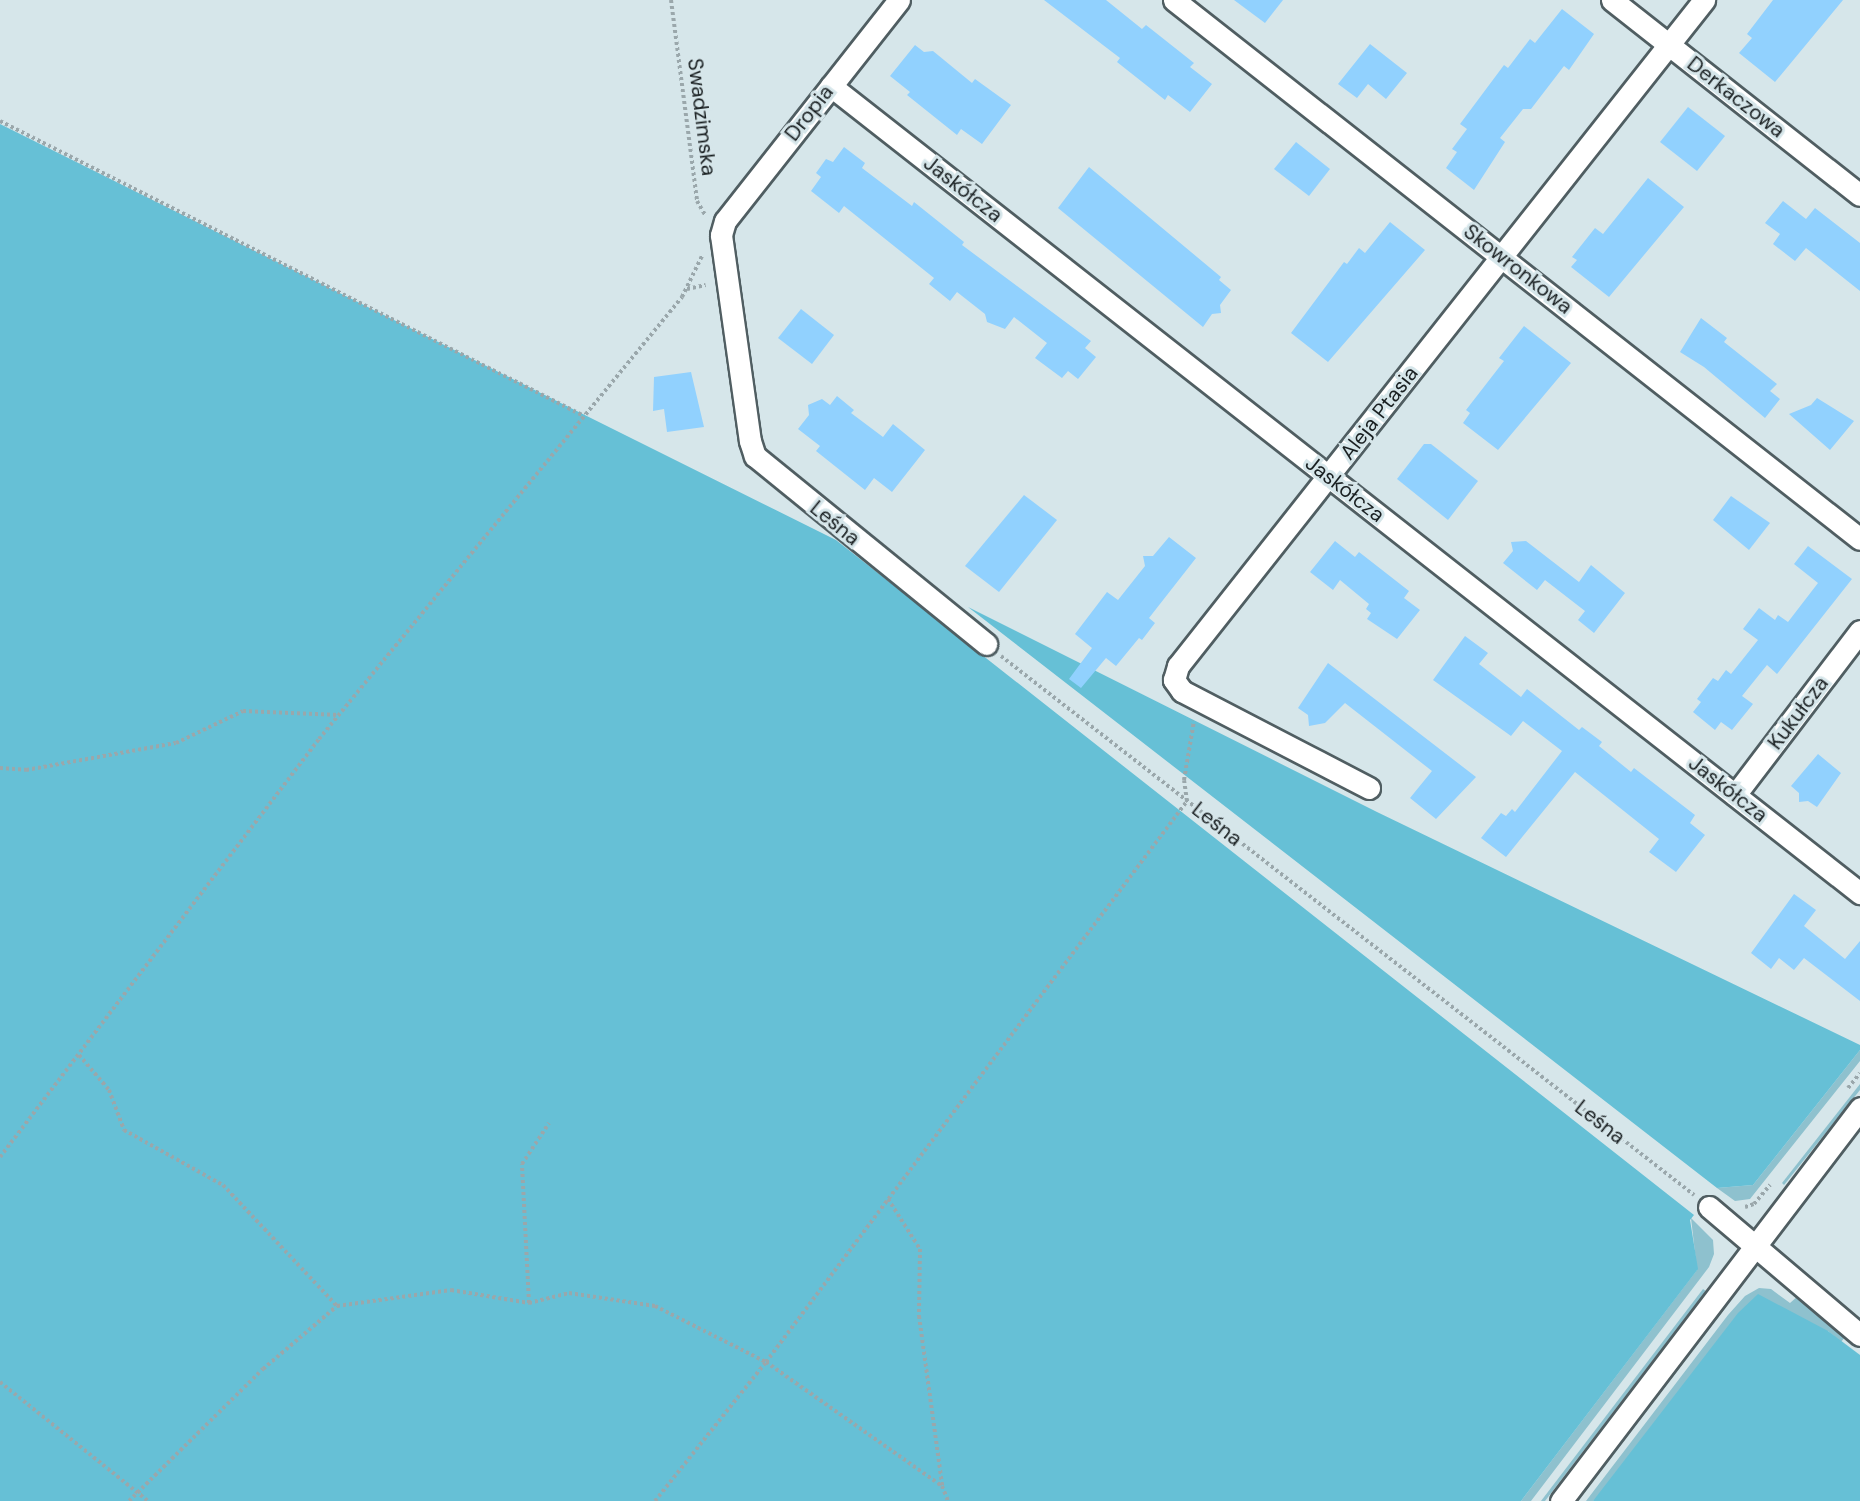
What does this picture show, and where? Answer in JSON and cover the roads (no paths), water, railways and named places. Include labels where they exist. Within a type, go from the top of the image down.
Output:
[{"type":"street","name":"Dropia","points":[[721,228],[899,0]]},
{"type":"street","name":"Skowronkowa","points":[[1174,0],[1860,539]]},
{"type":"street","name":"Derkaczowa","points":[[1612,0],[1860,195]]},
{"type":"street","name":"Aleja Ptasia","points":[[1369,788],[1177,687],[1174,680],[1178,666],[1704,0]]},
{"type":"street","name":"Jaskółcza","points":[[831,86],[1860,893]]},
{"type":"street","name":"Leśna","points":[[721,228],[750,441],[756,456],[986,644]]},
{"type":"street","name":"Kukułcza","points":[[1735,795],[1860,631]]},
{"type":"street","points":[[1561,1501],[1860,1108]]},
{"type":"street","points":[[1709,1207],[1860,1335]]}]
